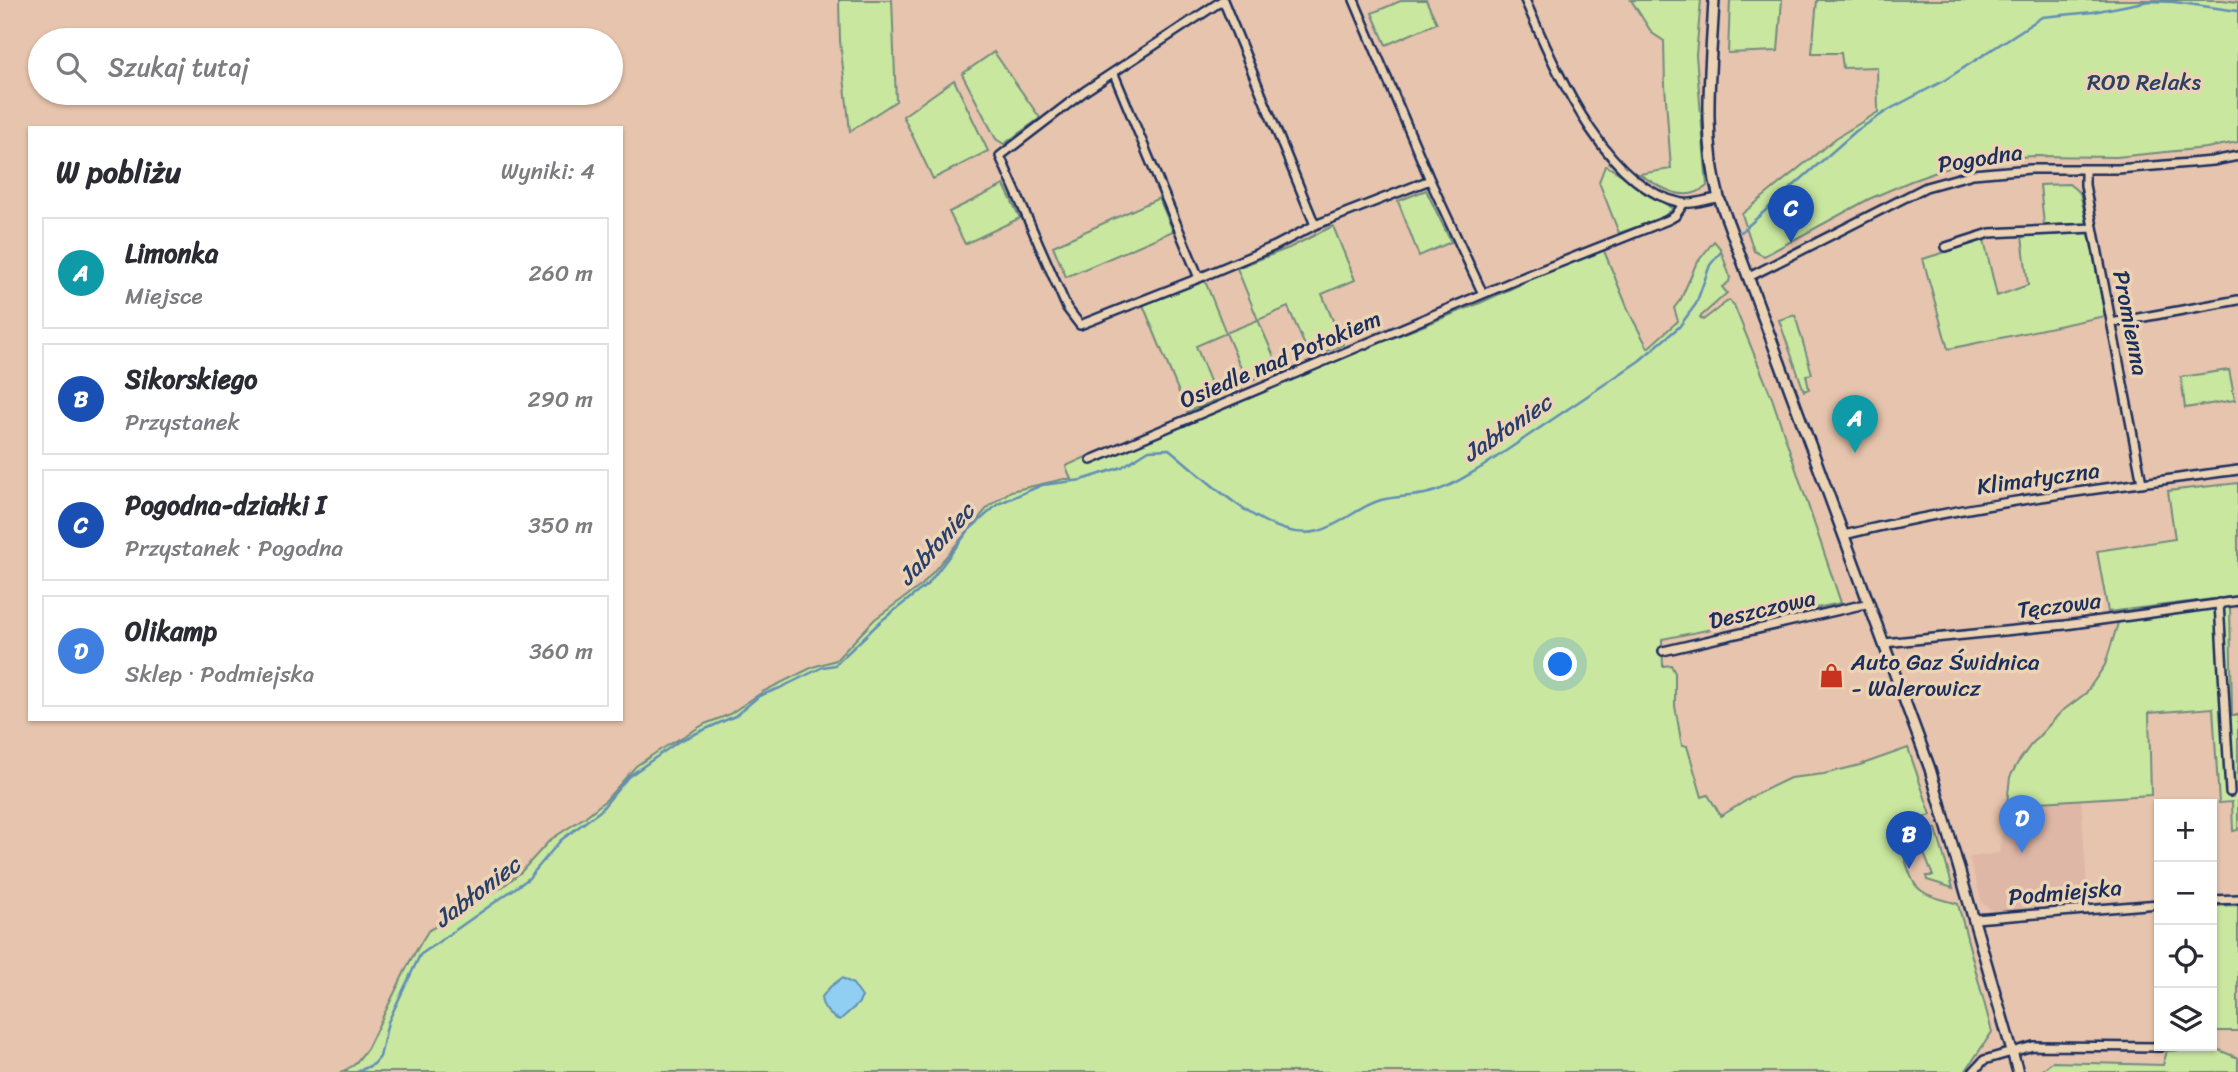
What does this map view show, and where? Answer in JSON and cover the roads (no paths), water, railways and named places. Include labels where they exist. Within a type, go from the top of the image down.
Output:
[{"type":"street","points":[[1315,225],[1223,0],[1085,91],[1000,156],[1067,308],[1080,325],[1275,246],[1315,225],[1430,180]]},
{"type":"street","points":[[1353,0],[1430,180],[1483,295]]},
{"type":"street","points":[[1525,0],[1580,115],[1607,152],[1628,173],[1666,198],[1684,203],[1719,198]]},
{"type":"street","points":[[1714,0],[1710,91],[1711,152],[1719,198],[1844,535],[1888,643],[1930,769],[2018,1072]]},
{"type":"street","points":[[1114,74],[1199,278]]},
{"type":"street","name":"Pogodna","points":[[1749,276],[1926,187],[1973,174],[2030,169],[2118,169],[2238,156]]},
{"type":"street","name":"Promienna","points":[[2085,169],[2142,483]]},
{"type":"street","name":"Osiedle nad Potokiem","points":[[1091,460],[1617,238],[1668,220],[1675,216],[1684,203]]},
{"type":"street","points":[[1946,247],[1990,233],[2094,228]]},
{"type":"street","points":[[2111,323],[2238,300]]},
{"type":"street","name":"Klimatyczna","points":[[1844,535],[1933,514],[2238,470]]},
{"type":"street","name":"Tęczowa","points":[[1888,643],[2065,625],[2238,601]]},
{"type":"street","name":"Deszczowa","points":[[1663,652],[1870,603]]},
{"type":"street","points":[[2219,603],[2230,792]]},
{"type":"street","points":[[2217,900],[2238,899]]},
{"type":"street","name":"Podmiejska","points":[[1975,919],[2154,904]]},
{"type":"street","points":[[1973,1072],[1984,1060],[2045,1044],[2154,1047]]},
{"type":"water","points":[[842,978],[853,984],[862,997],[840,1020],[827,1011],[821,998]]},
{"type":"waterway","name":"Jabłoniec","points":[[1741,232],[1856,131],[1890,109],[1945,80],[2042,17],[2093,12],[2149,1],[2238,11]]},
{"type":"waterway","name":"Jabłoniec","points":[[357,1072],[374,1064],[380,1057],[388,1022],[420,955],[528,879],[561,840],[600,811],[628,777],[679,741],[735,716],[759,696],[823,667],[835,665],[881,621],[928,584],[969,530],[998,504],[1042,485],[1082,480],[1122,467],[1149,450],[1169,449],[1219,491],[1259,519],[1300,533],[1327,528],[1381,500],[1436,491],[1482,467],[1639,361],[1679,327],[1696,304],[1710,265],[1720,253]]},
{"type":"place","name":"Pogodna-działki I","points":[[1791,243]]},
{"type":"place","name":"Limonka","points":[[1855,453]]},
{"type":"place","name":"Auto Gaz Świdnica - Walerowicz","points":[[1831,675]]},
{"type":"place","name":"Olikamp","points":[[2022,853]]},
{"type":"place","name":"Sikorskiego","points":[[1909,869]]},
{"type":"park label","name":"ROD Relaks","points":[[2144,82]]}]
